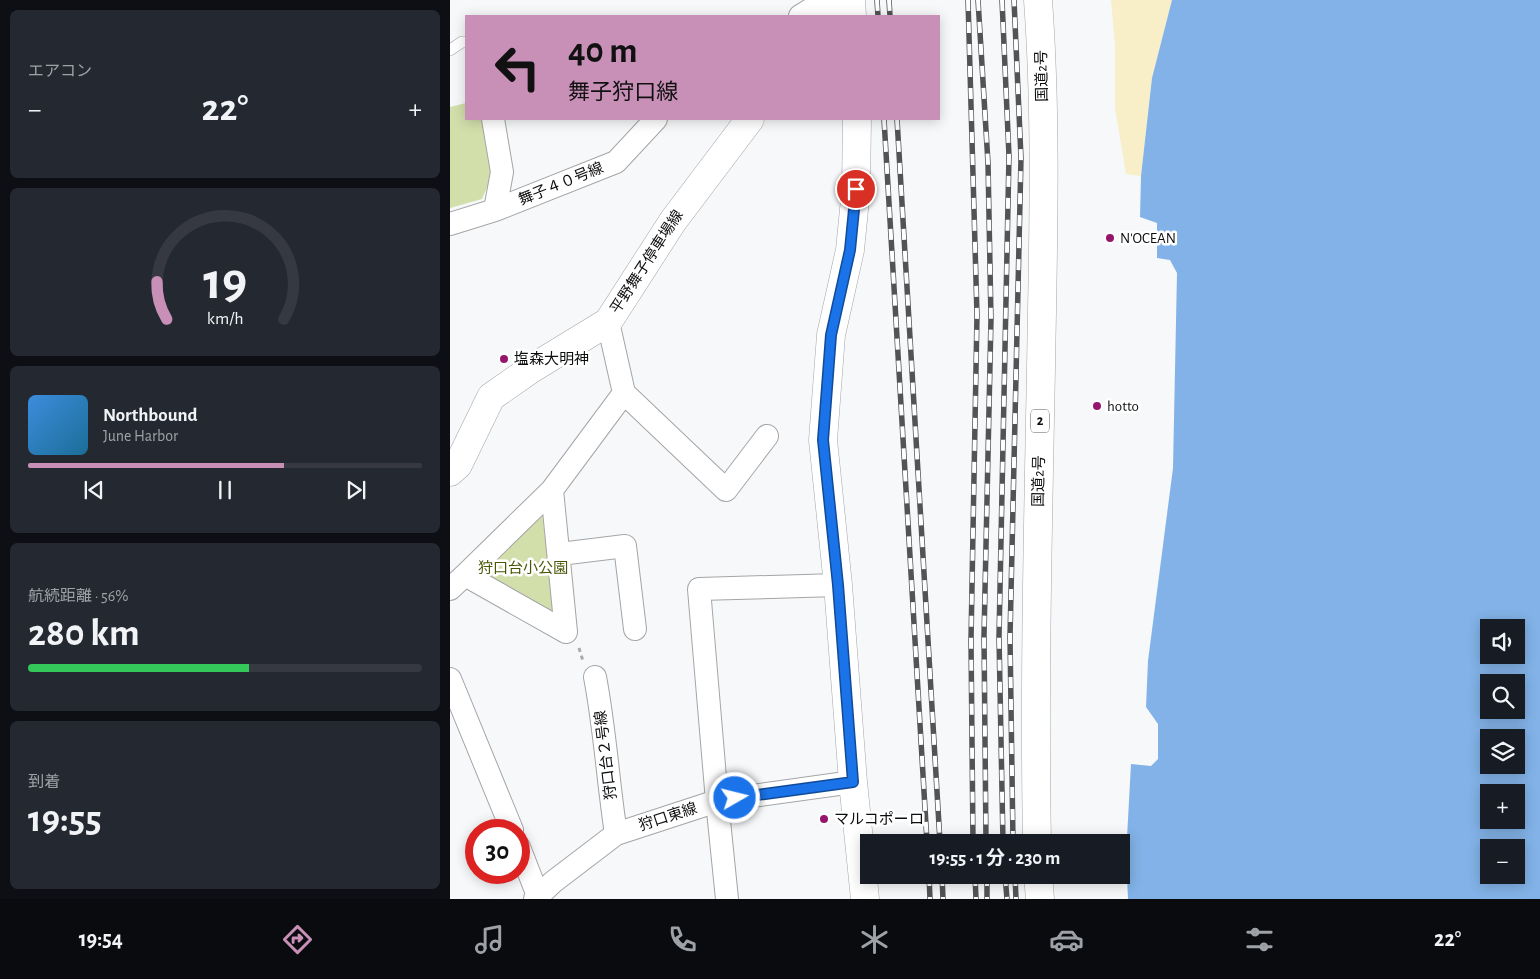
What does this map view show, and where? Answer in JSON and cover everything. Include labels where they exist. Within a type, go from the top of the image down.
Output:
[{"type":"main road","points":[[827,15],[839,0]]},
{"type":"main road","points":[[851,0],[852,15]]},
{"type":"main road","name":"国道2号","points":[[1037,834],[1034,691],[1043,267],[1043,98],[1038,0]]},
{"type":"main road","name":"平野舞子停車場線","points":[[450,472],[458,464],[491,397],[531,369],[608,322],[673,221],[749,120]]},
{"type":"main road","points":[[858,120],[856,189],[850,250],[831,335],[823,431],[865,899]]},
{"type":"main road","points":[[1039,884],[1040,899]]},
{"type":"street","points":[[802,15],[826,0]]},
{"type":"street","points":[[493,120],[502,172],[495,210]]},
{"type":"street","name":"舞子４０号線","points":[[450,224],[495,210],[616,162],[655,120]]},
{"type":"street","points":[[608,322],[624,393],[726,490],[767,436]]},
{"type":"street","points":[[552,490],[560,554],[566,632],[457,582],[552,490],[624,393]]},
{"type":"street","points":[[560,554],[625,546],[635,629]]},
{"type":"street","points":[[727,899],[716,801],[699,589],[838,585]]},
{"type":"street","name":"狩口台２号線","points":[[595,677],[606,734],[607,771],[616,834]]},
{"type":"street","points":[[450,679],[507,819]]},
{"type":"street","name":"狩口東線","points":[[537,897],[616,834],[716,801],[853,782]]},
{"type":"street","points":[[530,878],[537,897]]},
{"type":"lane","points":[[450,50],[465,42]]},
{"type":"path","points":[[566,632],[575,636],[587,675],[595,677]]},
{"type":"green space","points":[[465,103],[465,120],[484,120],[494,172],[482,199],[450,208],[450,107]]},
{"type":"green space","name":"狩口台小公園","points":[[542,513],[555,618],[479,573]]},
{"type":"sand","points":[[1111,0],[1172,0],[1152,78],[1141,176],[1126,174],[1115,108],[1115,45]]},
{"type":"water","points":[[1172,0],[1540,0],[1540,899],[1128,899],[1127,884],[1130,884],[1130,834],[1127,834],[1131,764],[1151,766],[1158,759],[1158,724],[1146,707],[1148,661],[1173,468],[1177,273],[1170,260],[1157,258],[1157,223],[1140,217],[1141,176],[1152,78]]},
{"type":"railway","points":[[877,0],[878,15]]},
{"type":"railway","points":[[889,0],[890,15]]},
{"type":"railway","points":[[968,0],[977,315],[971,640],[973,834]]},
{"type":"railway","points":[[978,0],[988,163],[991,319],[984,636],[986,834]]},
{"type":"railway","points":[[1002,0],[1009,156],[999,637],[1003,834]]},
{"type":"railway","points":[[1013,834],[1010,637],[1021,158],[1014,0]]},
{"type":"railway","points":[[884,120],[927,834]]},
{"type":"railway","points":[[897,120],[940,834]]},
{"type":"railway","points":[[929,884],[930,899]]},
{"type":"railway","points":[[942,884],[943,899]]},
{"type":"railway","points":[[975,884],[976,899]]},
{"type":"railway","points":[[987,884],[987,899]]},
{"type":"railway","points":[[1006,884],[1007,899]]},
{"type":"railway","points":[[1015,884],[1016,899]]},
{"type":"place","name":"N'OCEAN","points":[[1110,238]]},
{"type":"place","name":"塩森大明神","points":[[504,359]]},
{"type":"place","name":"hotto","points":[[1097,406]]},
{"type":"place","name":"マルコポーロ","points":[[824,819]]},
{"type":"route","points":[[735,798],[853,782],[838,585],[823,440],[825,393],[831,335],[850,250],[856,189]]}]
